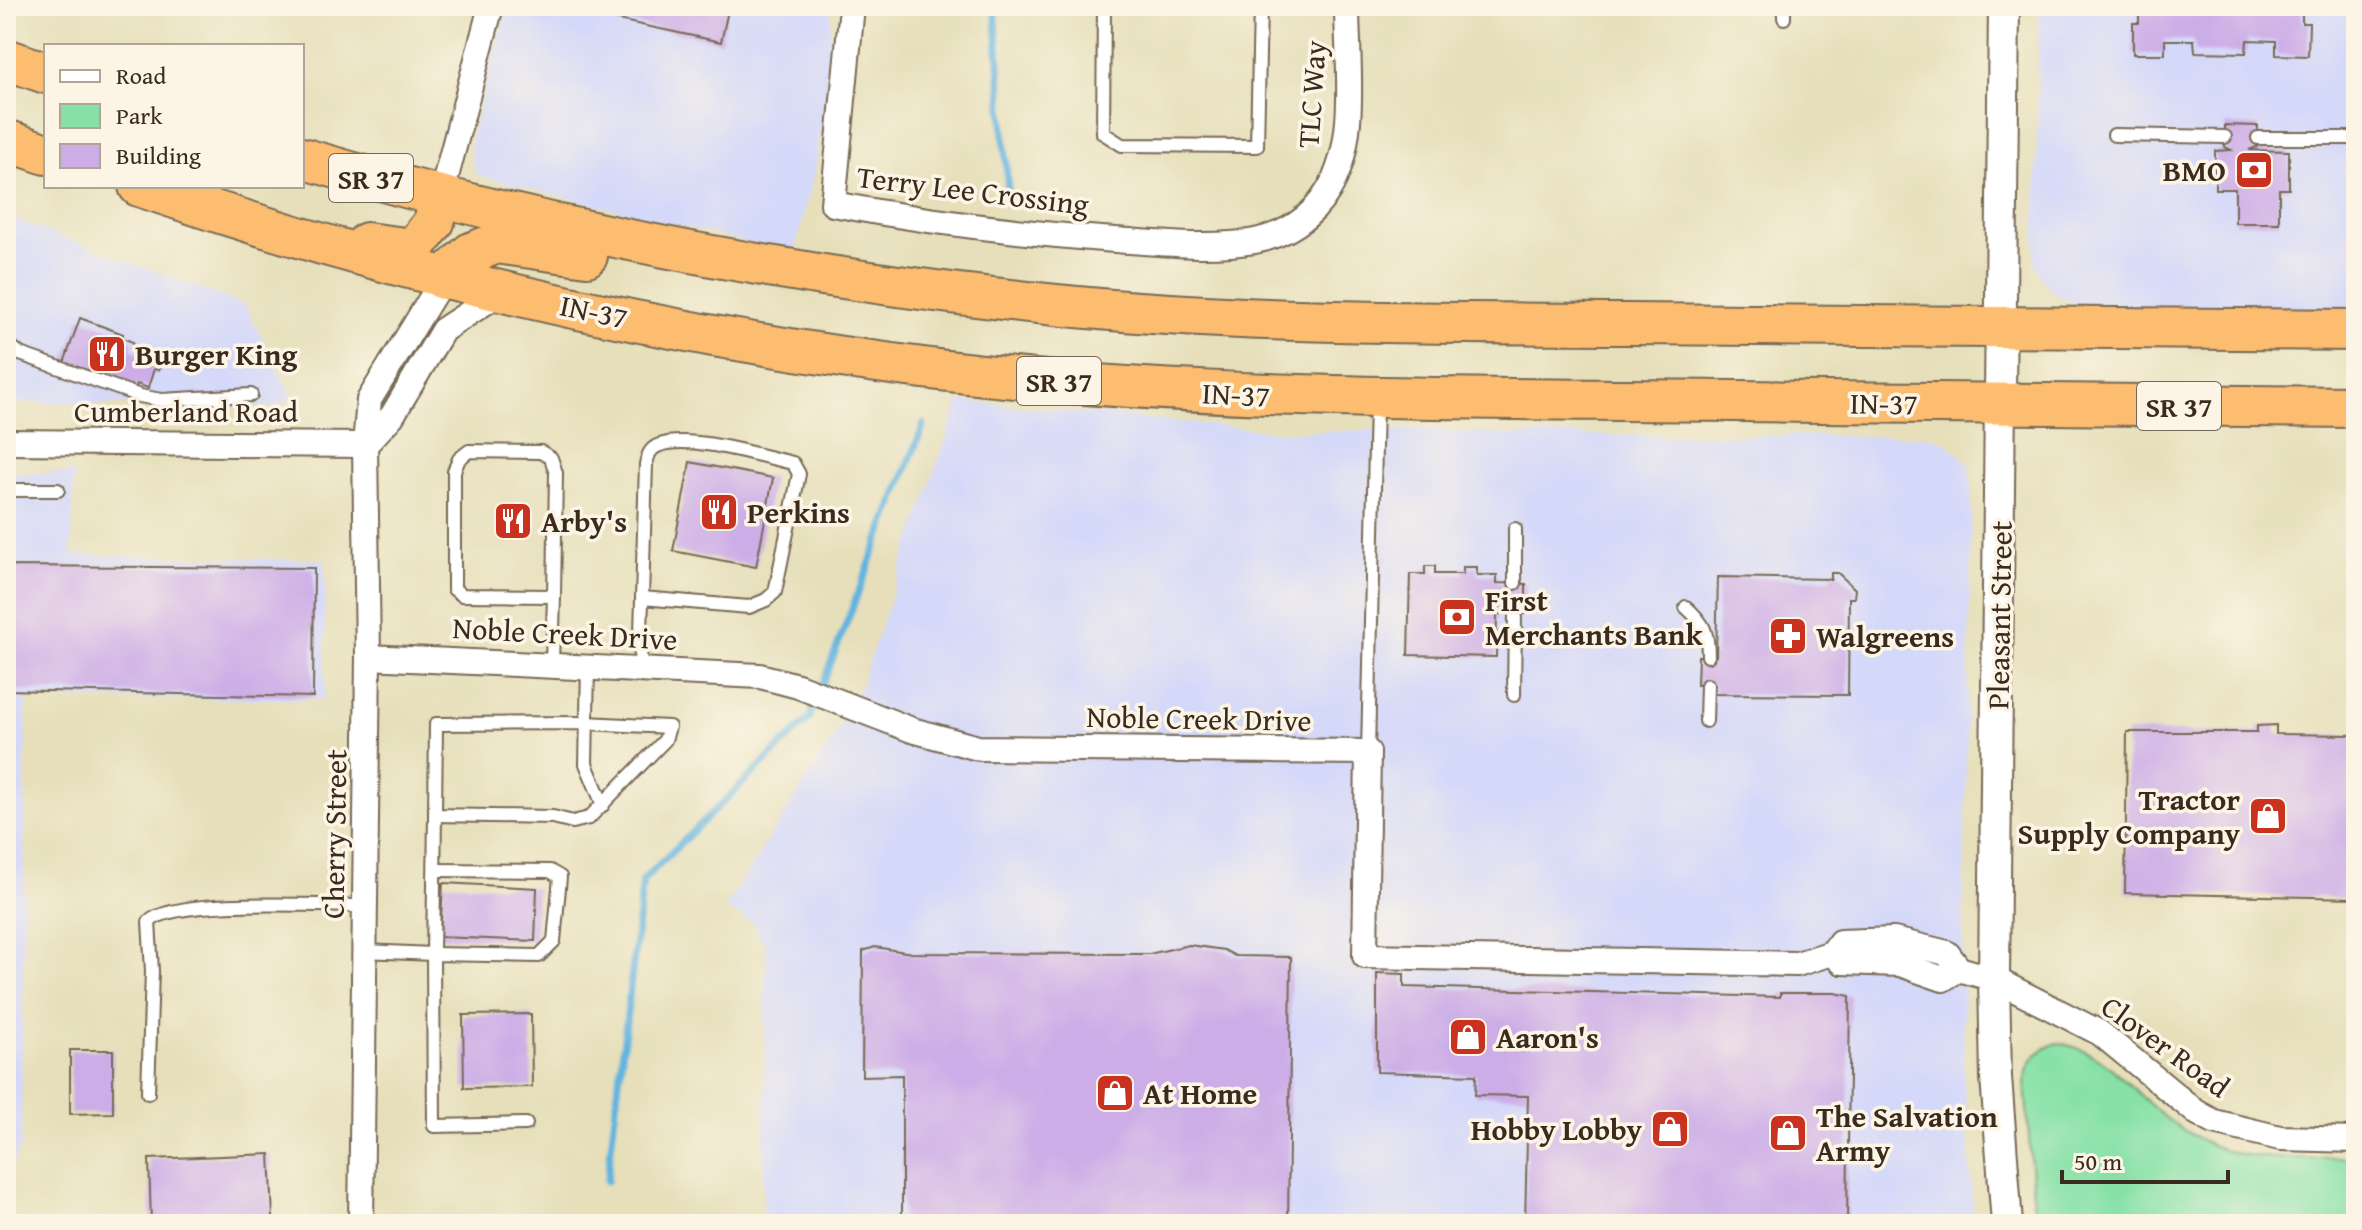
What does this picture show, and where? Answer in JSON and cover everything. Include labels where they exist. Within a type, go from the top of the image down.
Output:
[{"type":"highway","points":[[6,59],[44,72]]},
{"type":"highway","points":[[6,140],[44,153]]},
{"type":"highway","name":"SR 37","points":[[304,159],[577,230],[690,252],[936,292],[1221,317],[1360,322],[2356,330]]},
{"type":"highway","name":"IN-37","points":[[145,188],[222,215],[443,279],[662,326],[941,370],[1141,389],[1376,398],[2356,407]]},
{"type":"highway","points":[[222,215],[413,249],[434,222],[441,196]]},
{"type":"highway","points":[[443,279],[471,253],[497,243],[617,261],[690,252]]},
{"type":"street","points":[[441,196],[491,6]]},
{"type":"street","name":"Terry Lee Crossing","points":[[852,6],[833,204],[974,228],[1165,244],[1254,241],[1281,233],[1300,222]]},
{"type":"street","name":"TLC Way","points":[[1300,222],[1329,191],[1342,155],[1347,119],[1347,6]]},
{"type":"street","name":"Pleasant Street","points":[[2004,6],[1994,979],[1997,1092],[2007,1224]]},
{"type":"street","name":"Cherry Street","points":[[361,1224],[368,657],[365,445],[369,400],[443,279]]},
{"type":"street","points":[[365,445],[392,416],[443,330],[501,292]]},
{"type":"street","name":"Cumberland Road","points":[[6,442],[365,445]]},
{"type":"street","name":"Noble Creek Drive","points":[[368,657],[640,667],[760,676],[798,686],[912,730],[978,748],[1368,752]]},
{"type":"street","points":[[1368,752],[1365,956],[1797,964],[1832,953],[1840,942],[1894,940],[1947,953],[1959,969],[1994,979]]},
{"type":"street","name":"Clover Road","points":[[1994,979],[2100,1033],[2196,1112],[2214,1122],[2280,1138],[2356,1140]]},
{"type":"lane","points":[[1104,6],[1103,133],[1122,145],[1212,146],[1257,146],[1260,6]]},
{"type":"lane","points":[[2114,135],[2225,137]]},
{"type":"lane","points":[[2258,138],[2350,138]]},
{"type":"lane","points":[[6,342],[20,354],[140,396],[161,400],[251,395]]},
{"type":"lane","points":[[1368,752],[1376,398]]},
{"type":"lane","points":[[640,667],[642,598],[649,452],[658,445],[695,444],[793,463],[799,474],[775,592],[766,600],[749,607],[642,598]]},
{"type":"lane","points":[[552,664],[554,596],[556,473],[551,458],[541,452],[469,451],[459,459],[454,471],[454,589],[462,595],[554,596]]},
{"type":"lane","points":[[6,490],[58,490]]},
{"type":"lane","points":[[1515,529],[1515,583]]},
{"type":"lane","points":[[1686,607],[1703,624],[1708,635],[1708,656]]},
{"type":"lane","points":[[1514,695],[1515,614]]},
{"type":"lane","points":[[588,666],[585,723],[589,778],[603,805]]},
{"type":"lane","points":[[1706,721],[1707,685]]},
{"type":"lane","points":[[435,815],[553,817],[573,822],[589,818],[665,740],[669,727],[585,723],[436,724],[433,954],[434,1126],[526,1124]]},
{"type":"lane","points":[[364,951],[539,956],[554,941],[560,877],[550,871],[435,870]]},
{"type":"lane","points":[[148,1093],[152,971],[149,922],[157,913],[188,907],[365,906]]},
{"type":"shaded area","points":[[507,6],[831,6],[831,58],[816,164],[794,254],[477,175],[471,156],[471,137]]},
{"type":"shaded area","points":[[2039,6],[2356,6],[2356,308],[2082,307],[2054,294],[2040,276],[2035,263]]},
{"type":"shaded area","points":[[6,216],[245,305],[293,399],[274,407],[6,402]]},
{"type":"shaded area","points":[[959,401],[1282,432],[1424,429],[1509,435],[1895,436],[1933,437],[1947,443],[1968,463],[1972,487],[1963,926],[1964,1082],[1974,1224],[763,1224],[766,948],[753,923],[725,908],[845,718],[861,684]]},
{"type":"shaded area","points":[[6,473],[74,473],[71,555],[325,560],[325,699],[26,699],[21,1147],[10,1169],[6,1170]]},
{"type":"green space","points":[[2056,1043],[2073,1046],[2101,1060],[2167,1119],[2214,1146],[2230,1152],[2266,1157],[2356,1157],[2356,1224],[2035,1224],[2025,1081],[2034,1058]]},
{"type":"building","points":[[577,6],[729,6],[721,42],[576,11]]},
{"type":"building","points":[[2139,6],[2302,6],[2302,23],[2309,23],[2308,56],[2276,55],[2276,41],[2247,40],[2246,53],[2195,52],[2194,40],[2165,40],[2165,54],[2133,54],[2133,23],[2139,23]]},
{"type":"building","points":[[2225,125],[2258,126],[2257,147],[2249,150],[2289,151],[2289,189],[2279,189],[2279,223],[2235,223],[2235,189],[2215,189],[2215,151],[2231,150],[2225,147]]},
{"type":"building","name":"Burger King","points":[[80,318],[123,334],[122,338],[133,342],[131,349],[162,360],[159,370],[154,369],[148,388],[137,384],[135,389],[97,378],[98,374],[83,369],[82,372],[64,363]]},
{"type":"building","points":[[690,462],[773,478],[756,567],[673,551]]},
{"type":"building","points":[[6,566],[314,568],[313,697],[6,690]]},
{"type":"building","points":[[1425,566],[1435,566],[1435,574],[1463,574],[1463,567],[1477,567],[1477,575],[1497,575],[1497,583],[1526,584],[1526,614],[1497,614],[1496,657],[1408,655],[1410,574],[1425,574]]},
{"type":"building","points":[[1831,573],[1838,573],[1855,589],[1854,598],[1849,598],[1848,695],[1714,694],[1715,685],[1697,685],[1698,656],[1716,656],[1718,577],[1831,579]]},
{"type":"building","points":[[2276,725],[2276,734],[2356,735],[2356,898],[2125,893],[2127,732],[2257,732],[2257,726]]},
{"type":"building","points":[[443,883],[537,888],[535,941],[440,937]]},
{"type":"building","points":[[1189,945],[1224,950],[1235,956],[1291,957],[1288,1224],[902,1224],[902,1075],[862,1076],[863,951],[875,947],[912,953],[1149,954]]},
{"type":"building","points":[[1377,973],[1404,974],[1404,987],[1780,997],[1780,993],[1835,993],[1850,996],[1847,1224],[1525,1224],[1528,1096],[1475,1095],[1476,1075],[1377,1072]]},
{"type":"building","points":[[531,1014],[532,1087],[464,1088],[463,1015]]},
{"type":"building","points":[[70,1050],[113,1050],[113,1113],[70,1114]]},
{"type":"building","points":[[270,1154],[273,1218],[151,1222],[149,1159]]},
{"type":"waterway","points":[[995,6],[1009,205]]},
{"type":"waterway","points":[[607,1181],[643,880],[809,719],[924,424]]},
{"type":"place","name":"BMO","points":[[2254,170]]},
{"type":"place","name":"Burger King","points":[[107,354]]},
{"type":"place","name":"Perkins","points":[[719,512]]},
{"type":"place","name":"Arby's","points":[[513,521]]},
{"type":"place","name":"First Merchants Bank","points":[[1457,617]]},
{"type":"place","name":"Walgreens","points":[[1788,636]]},
{"type":"place","name":"Tractor Supply Company","points":[[2268,816]]},
{"type":"place","name":"Aaron's","points":[[1468,1037]]},
{"type":"place","name":"At Home","points":[[1115,1093]]},
{"type":"place","name":"Hobby Lobby","points":[[1670,1129]]},
{"type":"place","name":"The Salvation Army","points":[[1788,1133]]}]
